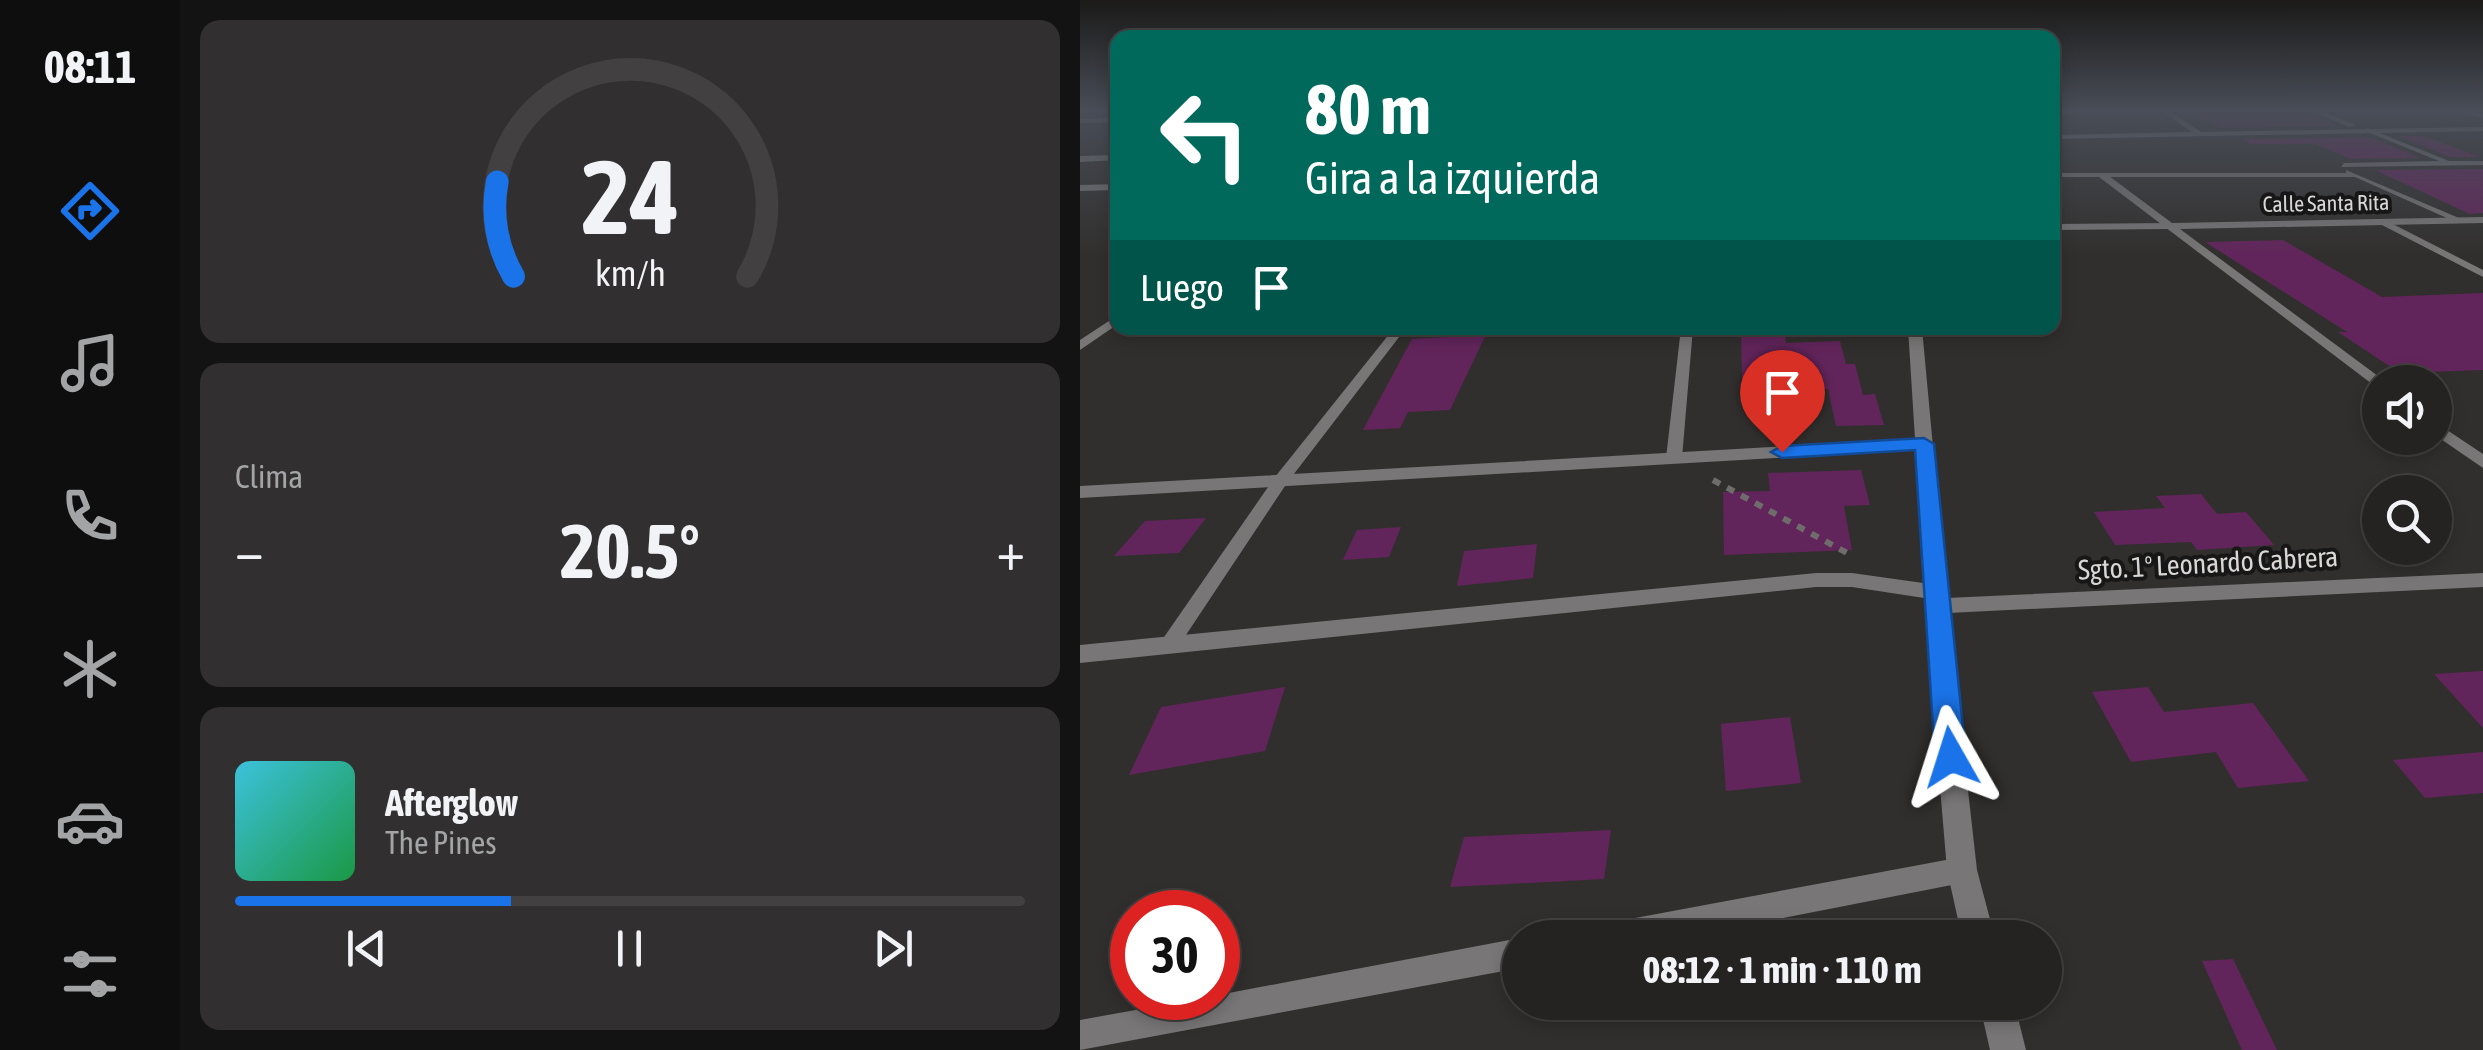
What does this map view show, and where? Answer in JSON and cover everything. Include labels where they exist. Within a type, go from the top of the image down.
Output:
[{"type":"street","points":[[2102,175],[2362,371]]},
{"type":"street","points":[[1080,188],[1110,187]]},
{"type":"street","name":"Calle Santa Rita","points":[[2170,226],[2483,220]]},
{"type":"street","points":[[1916,339],[1962,870],[1975,920]]},
{"type":"street","points":[[2452,440],[2483,464]]},
{"type":"street","points":[[1080,492],[1924,444]]},
{"type":"street","name":"Sgto. 1º Leonardo Cabrera","points":[[1080,654],[1816,580],[1852,580],[1936,599],[2483,580]]},
{"type":"street","points":[[2000,1020],[2008,1050]]},
{"type":"lane","points":[[2440,159],[2483,175]]},
{"type":"lane","points":[[2461,221],[2335,166],[2483,164]]},
{"type":"lane","points":[[2060,176],[2356,174]]},
{"type":"lane","points":[[2382,222],[2483,274]]},
{"type":"lane","points":[[2060,227],[2170,226]]},
{"type":"lane","points":[[1080,346],[1110,324]]},
{"type":"lane","points":[[1168,645],[1281,480],[1395,335]]},
{"type":"lane","points":[[1674,458],[1686,335]]},
{"type":"lane","points":[[1698,920],[1962,870]]},
{"type":"lane","points":[[1080,1036],[1502,956]]},
{"type":"path","points":[[1704,475],[1861,560]]},
{"type":"building","points":[[2483,169],[2483,213],[2470,214],[2375,170]]},
{"type":"building","points":[[2283,240],[2382,297],[2483,293],[2483,370],[2452,371],[2452,365],[2388,365],[2338,332],[2347,332],[2205,242]]},
{"type":"building","points":[[1486,335],[1450,410],[1408,412],[1400,428],[1363,430],[1412,339]]},
{"type":"building","points":[[1741,335],[1785,335],[1786,343],[1840,341],[1846,364],[1855,364],[1863,395],[1875,394],[1884,425],[1836,426],[1828,389],[1766,391],[1765,379],[1742,379]]},
{"type":"building","points":[[1861,470],[1870,505],[1844,506],[1852,550],[1724,555],[1723,492],[1770,491],[1768,473]]},
{"type":"building","points":[[2201,494],[2217,514],[2246,512],[2274,545],[2197,550],[2191,542],[2115,545],[2094,512],[2165,508],[2156,496]]},
{"type":"building","points":[[1206,518],[1179,553],[1114,556],[1145,521]]},
{"type":"building","points":[[1401,527],[1389,557],[1343,560],[1357,530]]},
{"type":"building","points":[[1537,544],[1533,578],[1457,586],[1464,551]]},
{"type":"building","points":[[2483,671],[2483,728],[2434,674]]},
{"type":"building","points":[[1285,687],[1265,751],[1129,775],[1161,707]]},
{"type":"building","points":[[2148,687],[2164,712],[2253,703],[2309,781],[2238,788],[2216,752],[2131,762],[2092,692]]},
{"type":"building","points":[[1790,717],[1801,783],[1726,791],[1721,724]]},
{"type":"building","points":[[2483,752],[2483,793],[2425,798],[2393,760]]},
{"type":"building","points":[[1611,830],[1604,879],[1450,887],[1464,837]]},
{"type":"building","points":[[2233,959],[2277,1050],[2242,1050],[2202,961]]},
{"type":"route","points":[[1782,452],[1924,444],[1951,757]]}]
